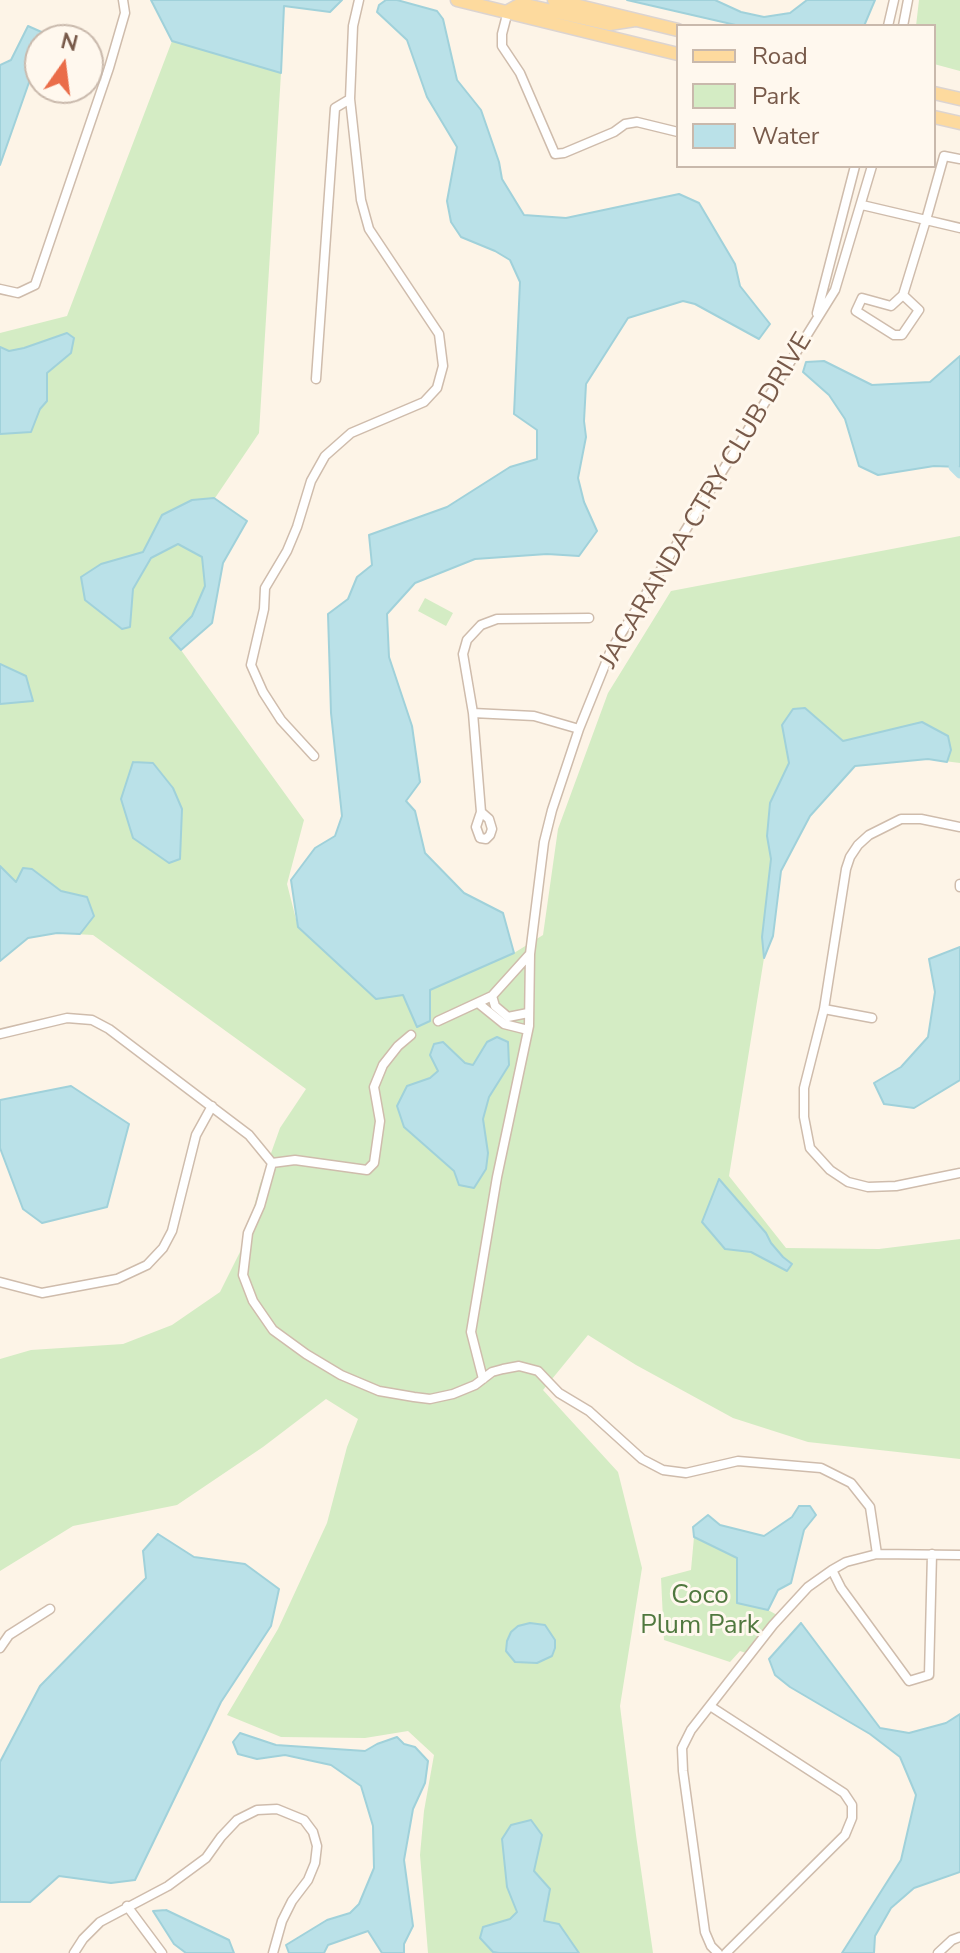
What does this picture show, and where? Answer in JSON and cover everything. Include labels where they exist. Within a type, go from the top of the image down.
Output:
[{"type":"main road","points":[[457,0],[676,53]]},
{"type":"main road","points":[[554,0],[676,30]]},
{"type":"main road","points":[[508,11],[521,4],[609,24],[635,20]]},
{"type":"main road","points":[[936,93],[960,99]]},
{"type":"main road","points":[[936,117],[960,123]]},
{"type":"street","points":[[0,289],[18,293],[35,285],[109,68],[125,13],[123,0]]},
{"type":"street","points":[[314,756],[281,720],[251,665],[264,609],[265,588],[287,551],[311,481],[325,456],[351,433],[424,402],[437,388],[443,366],[439,334],[369,229],[361,200],[350,99],[353,26],[359,0]]},
{"type":"street","points":[[577,0],[601,12]]},
{"type":"street","points":[[888,24],[894,0]]},
{"type":"street","points":[[903,24],[908,0]]},
{"type":"street","points":[[508,11],[502,46],[520,73],[555,154],[614,132],[625,124],[637,122],[676,132]]},
{"type":"street","points":[[316,379],[335,108],[350,99]]},
{"type":"street","points":[[903,295],[919,310],[902,335],[894,335],[856,311],[862,298],[891,306],[903,295],[941,161],[944,156],[960,159]]},
{"type":"street","name":"JACARANDA CTRY CLUB DRIVE","points":[[814,325],[854,168]]},
{"type":"street","name":"JACARANDA CTRY CLUB DRIVE","points":[[528,1030],[530,954],[544,842],[579,729],[611,650],[835,290],[871,168]]},
{"type":"street","points":[[862,205],[960,228]]},
{"type":"street","points":[[481,812],[473,713],[463,654],[467,640],[481,625],[497,619],[589,618]]},
{"type":"street","points":[[473,713],[534,716],[579,729]]},
{"type":"street","points":[[960,827],[921,819],[901,819],[869,835],[858,845],[846,869],[824,1009],[804,1088],[804,1117],[810,1148],[830,1170],[848,1182],[868,1187],[896,1186],[960,1173]]},
{"type":"street","points":[[438,1021],[492,996],[530,954]]},
{"type":"street","points":[[492,996],[495,1006],[508,1017],[528,1013]]},
{"type":"street","points":[[478,1003],[504,1024],[528,1030],[497,1177],[471,1332],[483,1379]]},
{"type":"street","points":[[824,1009],[872,1018]]},
{"type":"street","points":[[0,1034],[67,1018],[92,1020],[109,1029],[249,1135],[272,1163]]},
{"type":"street","points":[[272,1163],[295,1160],[367,1170],[374,1163],[380,1121],[374,1087],[383,1065],[411,1035]]},
{"type":"street","points":[[0,1282],[42,1293],[117,1279],[147,1265],[163,1248],[172,1231],[196,1135],[212,1106]]},
{"type":"street","points":[[272,1163],[260,1206],[248,1233],[243,1275],[253,1301],[273,1330],[306,1354],[341,1375],[379,1391],[430,1399],[475,1385],[492,1372],[519,1366],[538,1371],[559,1393],[589,1411],[642,1459],[663,1470],[686,1473],[738,1461],[821,1468],[851,1483],[870,1507],[877,1554]]},
{"type":"street","points":[[718,1953],[705,1932],[682,1748],[691,1730],[773,1625],[808,1587],[832,1570],[846,1562],[877,1554],[960,1555]]},
{"type":"street","points":[[832,1570],[841,1588],[909,1681],[929,1675],[932,1554]]},
{"type":"street","points":[[0,1648],[9,1635],[50,1609]]},
{"type":"street","points":[[710,1706],[844,1793],[852,1805],[852,1818],[845,1835],[726,1953]]},
{"type":"street","points":[[74,1953],[100,1922],[168,1886],[206,1858],[237,1820],[257,1810],[277,1809],[304,1820],[313,1832],[317,1846],[315,1863],[282,1921],[273,1953]]},
{"type":"street","points":[[127,1906],[162,1953]]},
{"type":"street","points":[[938,1953],[956,1938]]},
{"type":"green space","points":[[919,0],[960,0],[960,71],[936,65],[936,24],[916,24]]},
{"type":"green space","points":[[172,41],[281,73],[259,433],[215,498],[247,521],[223,563],[212,623],[181,650],[304,820],[287,884],[298,927],[403,995],[430,1021],[430,990],[514,953],[543,935],[558,829],[608,693],[671,591],[960,536],[960,763],[928,759],[855,766],[810,816],[781,871],[773,936],[764,958],[729,1176],[786,1248],[879,1249],[960,1239],[960,1459],[808,1442],[733,1418],[588,1335],[543,1390],[618,1472],[642,1568],[620,1706],[653,1953],[428,1953],[420,1855],[434,1755],[408,1731],[365,1738],[281,1737],[227,1715],[278,1629],[327,1523],[347,1447],[358,1419],[326,1399],[263,1447],[177,1505],[73,1526],[0,1571],[0,1359],[31,1350],[123,1344],[172,1325],[220,1292],[244,1244],[260,1184],[280,1128],[306,1089],[93,935],[57,933],[28,938],[0,961],[0,333],[67,316]]},
{"type":"green space","points":[[425,598],[453,613],[446,626],[418,611]]},
{"type":"green space","name":"Coco Plum Park","points":[[694,1537],[737,1558],[737,1603],[777,1615],[746,1653],[740,1651],[730,1662],[664,1640],[661,1578],[691,1570]]},
{"type":"water","points":[[151,0],[342,0],[330,12],[284,6],[281,73],[172,41]]},
{"type":"water","points":[[386,0],[437,11],[443,19],[457,80],[481,110],[502,179],[524,215],[566,218],[679,194],[699,203],[735,264],[740,286],[770,324],[759,339],[695,304],[683,301],[628,318],[586,384],[586,437],[578,478],[584,502],[597,531],[579,556],[547,554],[475,559],[415,583],[387,614],[389,657],[412,726],[420,782],[406,801],[415,811],[425,853],[464,893],[503,913],[514,953],[430,990],[430,1021],[417,1027],[403,995],[376,999],[298,927],[291,880],[315,848],[335,836],[342,816],[331,713],[328,614],[348,599],[357,577],[372,565],[369,535],[447,507],[510,467],[537,459],[537,430],[514,414],[520,282],[510,260],[461,237],[451,222],[447,201],[457,147],[427,97],[407,40],[377,12],[379,5]]},
{"type":"water","points":[[627,0],[715,0],[741,12],[764,17],[790,13],[807,0],[875,0],[865,24],[731,24]]},
{"type":"water","points":[[24,34],[24,97],[0,165],[0,65],[11,60]]},
{"type":"water","points":[[67,333],[74,338],[71,353],[47,373],[47,401],[40,409],[31,432],[0,434],[0,347],[9,351],[24,348]]},
{"type":"water","points":[[960,356],[960,467],[934,466],[878,475],[859,466],[845,419],[829,395],[803,372],[806,362],[824,361],[872,385],[930,382]]},
{"type":"water","points":[[214,498],[247,521],[223,563],[212,623],[181,650],[170,638],[192,616],[205,586],[202,557],[178,544],[151,558],[133,589],[130,627],[122,629],[85,600],[81,577],[101,564],[143,552],[162,515],[192,500]]},
{"type":"water","points":[[0,664],[26,676],[33,701],[0,704]]},
{"type":"water","points":[[805,708],[843,741],[922,722],[948,736],[951,750],[947,762],[928,759],[855,766],[810,816],[781,871],[773,936],[764,958],[762,937],[771,859],[767,836],[770,803],[789,763],[782,725],[793,709]]},
{"type":"water","points":[[133,762],[153,763],[173,788],[182,809],[180,859],[169,863],[133,838],[121,799]]},
{"type":"water","points":[[0,866],[16,882],[23,868],[32,869],[61,891],[87,897],[94,916],[80,934],[57,933],[28,938],[0,961]]},
{"type":"water","points":[[960,947],[960,1080],[914,1108],[884,1104],[874,1083],[901,1067],[928,1037],[935,992],[929,959]]},
{"type":"water","points":[[497,1037],[508,1042],[509,1065],[489,1097],[483,1119],[488,1153],[486,1169],[474,1188],[459,1185],[454,1171],[404,1127],[397,1106],[407,1086],[430,1078],[438,1071],[430,1055],[434,1044],[443,1042],[465,1063],[473,1065],[487,1042]]},
{"type":"water","points":[[71,1086],[129,1124],[107,1207],[42,1223],[23,1209],[0,1148],[0,1100]]},
{"type":"water","points":[[719,1179],[792,1264],[787,1271],[751,1252],[725,1249],[702,1222]]},
{"type":"water","points":[[799,1506],[810,1506],[816,1515],[804,1530],[791,1583],[778,1590],[768,1610],[737,1603],[737,1558],[694,1537],[693,1527],[708,1515],[720,1525],[764,1536],[792,1517]]},
{"type":"water","points":[[158,1534],[194,1557],[245,1564],[279,1589],[271,1626],[221,1702],[135,1880],[111,1883],[59,1876],[30,1902],[0,1902],[0,1762],[40,1686],[146,1578],[143,1551]]},
{"type":"water","points":[[530,1623],[545,1625],[555,1640],[552,1656],[537,1663],[515,1662],[506,1651],[507,1641],[518,1626]]},
{"type":"water","points":[[801,1623],[880,1728],[909,1733],[946,1723],[960,1714],[960,1872],[914,1888],[891,1908],[875,1936],[874,1953],[842,1953],[901,1860],[916,1795],[900,1757],[870,1734],[775,1675],[769,1659]]},
{"type":"water","points":[[240,1733],[276,1745],[365,1751],[397,1737],[404,1744],[415,1747],[428,1761],[425,1783],[413,1809],[404,1860],[413,1926],[404,1944],[404,1953],[382,1953],[368,1931],[328,1945],[324,1953],[289,1953],[286,1945],[327,1920],[350,1913],[359,1904],[374,1868],[373,1826],[361,1786],[331,1765],[285,1755],[257,1759],[238,1754],[233,1742]]},
{"type":"water","points":[[531,1820],[542,1835],[534,1871],[550,1889],[544,1921],[559,1924],[579,1953],[499,1953],[493,1952],[480,1938],[483,1927],[510,1919],[517,1912],[507,1887],[502,1839],[511,1825]]},
{"type":"water","points":[[166,1910],[229,1940],[234,1953],[186,1953],[174,1944],[153,1911]]},
{"type":"waterway","points":[[953,467],[960,474]]}]
